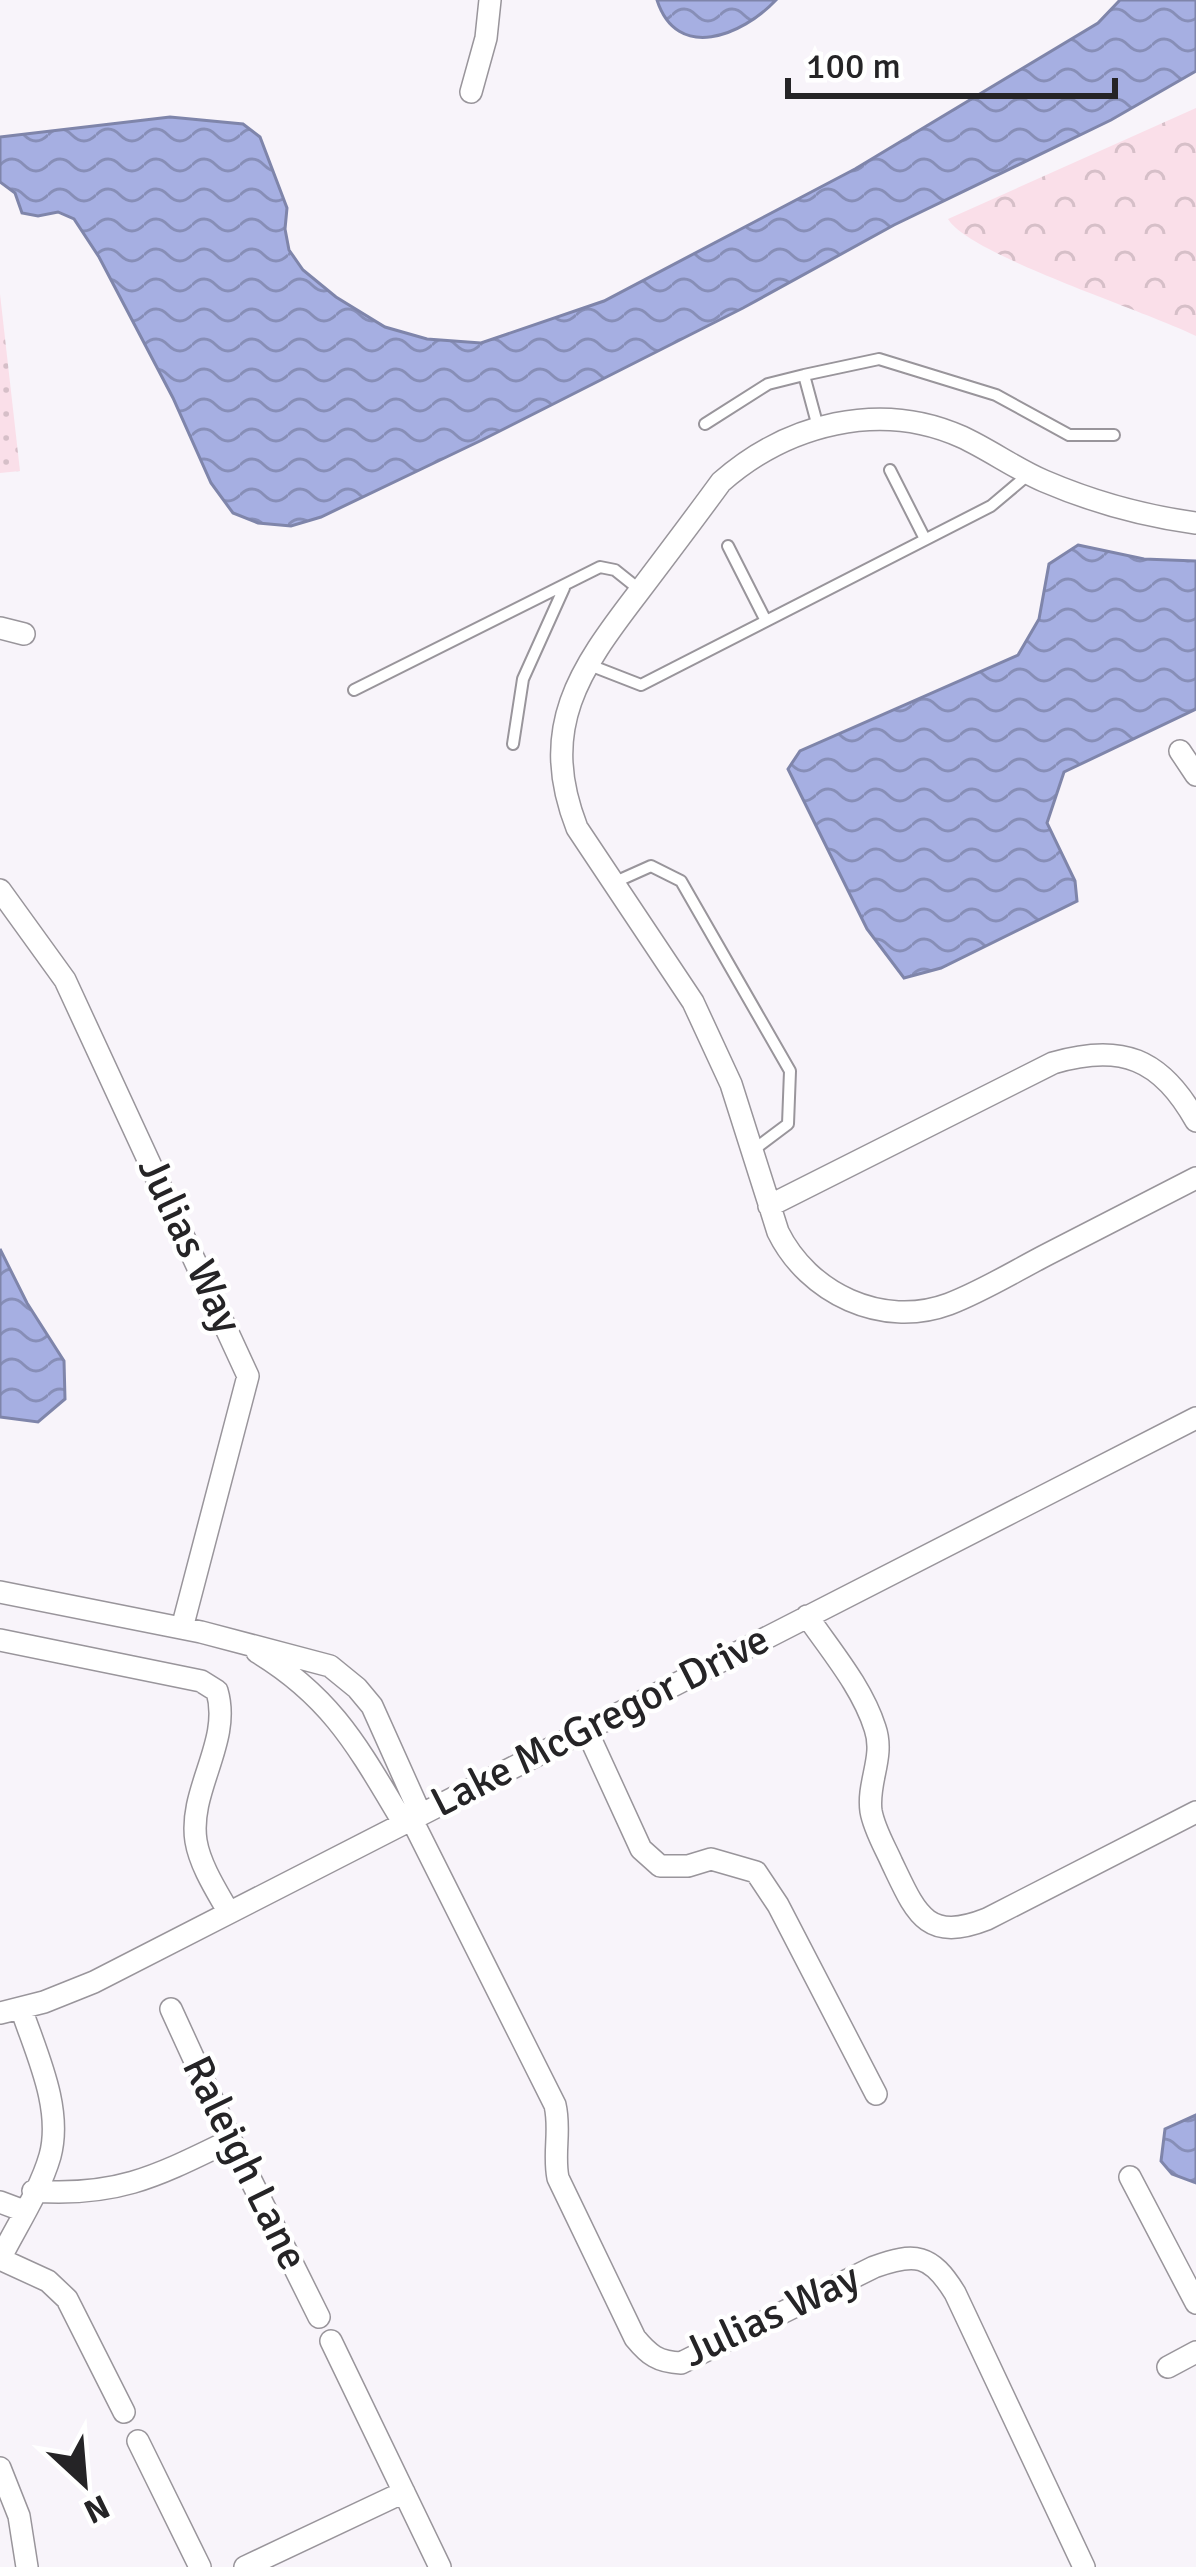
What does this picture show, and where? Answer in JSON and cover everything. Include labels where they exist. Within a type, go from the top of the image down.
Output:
[{"type":"street","points":[[471,92],[486,38],[490,0]]},
{"type":"street","points":[[1196,523],[1150,517],[1030,474],[962,437],[927,425],[888,419],[818,427],[782,439],[747,459],[722,482],[640,590],[586,664],[566,708],[561,737],[567,802],[577,828],[693,1002],[731,1084],[788,1253],[816,1282],[864,1306],[918,1311],[946,1305],[1196,1178]]},
{"type":"street","points":[[0,628],[24,634]]},
{"type":"street","points":[[1180,752],[1196,775]]},
{"type":"street","name":"Julias Way","points":[[0,890],[65,980],[248,1376],[182,1628]]},
{"type":"street","points":[[769,1206],[1053,1063],[1085,1054],[1119,1053],[1148,1066],[1179,1090],[1196,1121]]},
{"type":"street","name":"Lake McGregor Drive","points":[[11,2011],[94,1982],[1196,1418]]},
{"type":"street","name":"Julias Way","points":[[0,1592],[182,1628],[330,1666],[357,1688],[385,1728],[411,1817]]},
{"type":"street","points":[[807,1616],[874,1724],[879,1762],[872,1786],[872,1815],[914,1908],[931,1924],[955,1929],[987,1919],[1196,1812]]},
{"type":"street","points":[[0,1640],[201,1681],[217,1691],[222,1708],[220,1728],[195,1835],[227,1911]]},
{"type":"street","name":"Julias Way","points":[[246,1645],[308,1689],[342,1722],[411,1817],[555,2105],[558,2178],[634,2338],[649,2355],[665,2363],[681,2363],[874,2267],[898,2258],[933,2264],[955,2293],[1084,2567]]},
{"type":"street","points":[[586,1729],[640,1849],[660,1866],[688,1866],[711,1858],[756,1872],[778,1905],[876,2094]]},
{"type":"street","name":"Raleigh Lane","points":[[171,2009],[319,2317]]},
{"type":"street","points":[[11,2011],[44,2081],[53,2133],[50,2158],[0,2259],[48,2282],[67,2299],[124,2412]]},
{"type":"street","points":[[0,2202],[135,2185],[231,2140]]},
{"type":"street","points":[[1130,2177],[1196,2302]]},
{"type":"street","points":[[331,2341],[440,2567]]},
{"type":"street","points":[[1168,2367],[1196,2352]]},
{"type":"street","points":[[138,2441],[200,2567]]},
{"type":"street","points":[[0,2468],[19,2516],[28,2567]]},
{"type":"street","points":[[245,2567],[404,2492]]},
{"type":"lane","points":[[705,424],[768,384],[878,359],[996,395],[1069,435],[1114,435]]},
{"type":"lane","points":[[804,375],[818,427]]},
{"type":"lane","points":[[890,470],[926,539]]},
{"type":"lane","points":[[586,664],[641,685],[991,506],[1030,474]]},
{"type":"lane","points":[[728,546],[766,621]]},
{"type":"lane","points":[[354,690],[600,567],[615,570],[640,590]]},
{"type":"lane","points":[[512,744],[523,679],[564,588]]},
{"type":"lane","points":[[613,883],[651,866],[681,881],[790,1071],[788,1124],[752,1150]]},
{"type":"green space","points":[[1196,108],[1196,336],[1023,266],[963,233],[948,219]]},
{"type":"green space","points":[[0,294],[20,471],[0,473]]},
{"type":"water","points":[[657,0],[776,0],[729,32],[694,37],[666,19]]},
{"type":"water","points":[[1120,0],[1196,0],[1196,71],[1111,120],[894,225],[743,308],[482,440],[321,517],[291,526],[258,523],[233,513],[211,483],[173,398],[74,219],[58,212],[22,213],[15,193],[0,182],[0,137],[170,117],[243,124],[260,137],[287,208],[289,250],[303,270],[385,327],[427,339],[481,343],[604,301],[855,169],[1098,23]]},
{"type":"water","points":[[1078,545],[1144,559],[1196,561],[1196,709],[1064,772],[1047,823],[1075,881],[1077,901],[941,968],[904,978],[867,929],[788,769],[800,751],[1018,655],[1039,619],[1049,564]]},
{"type":"water","points":[[0,1249],[64,1361],[65,1399],[38,1422],[0,1417]]},
{"type":"water","points":[[1196,2115],[1196,2183],[1172,2174],[1161,2161],[1165,2129]]}]
